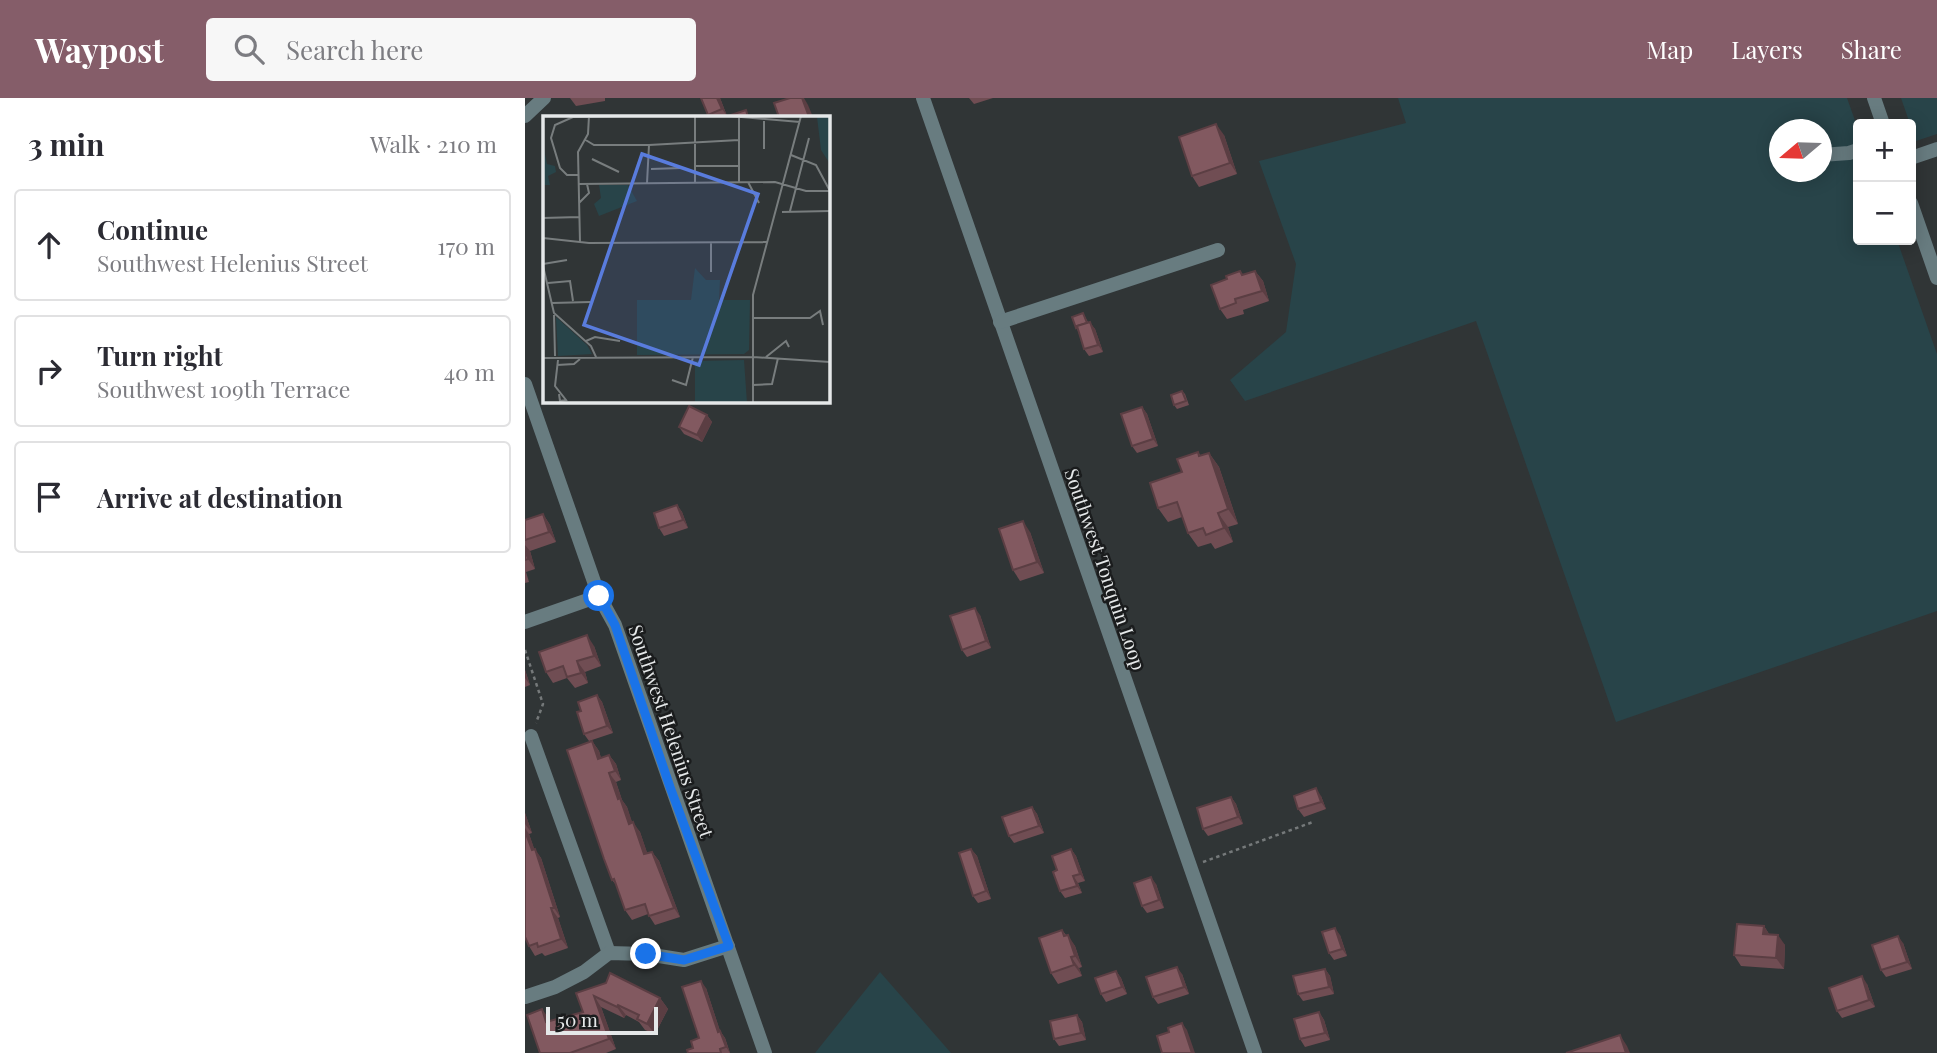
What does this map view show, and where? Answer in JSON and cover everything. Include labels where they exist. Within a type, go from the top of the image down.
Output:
[{"type":"street","points":[[525,116],[544,98]]},
{"type":"street","name":"Southwest Tonquin Loop","points":[[923,98],[1255,1053]]},
{"type":"street","points":[[1874,98],[1881,119]]},
{"type":"street","points":[[1916,156],[1937,149]]},
{"type":"street","points":[[1832,154],[1853,152]]},
{"type":"street","points":[[1916,217],[1937,278]]},
{"type":"street","points":[[1000,322],[1218,250]]},
{"type":"street","name":"Southwest Helenius Street","points":[[525,384],[599,596],[615,625],[765,1053]]},
{"type":"street","points":[[525,622],[599,596]]},
{"type":"street","points":[[531,736],[609,953]]},
{"type":"street","points":[[525,997],[555,987],[584,972],[609,953],[646,954],[684,960],[729,946]]},
{"type":"path","points":[[525,650],[543,704],[531,736]]},
{"type":"path","points":[[1189,866],[1313,822]]},
{"type":"shaded area","points":[[1398,98],[1847,98],[1854,119],[1853,245],[1899,245],[1937,354],[1937,611],[1616,722],[1476,321],[1245,401],[1230,380],[1286,332],[1296,264],[1259,161],[1406,123]]},
{"type":"shaded area","points":[[1901,98],[1937,98],[1937,134],[1916,141],[1916,119],[1908,119]]},
{"type":"shaded area","points":[[880,972],[951,1053],[815,1053]]},
{"type":"building","points":[[701,98],[717,98],[722,109],[708,115]]},
{"type":"building","points":[[790,98],[802,98],[809,116],[779,116],[774,103]]},
{"type":"building","points":[[746,110],[748,116],[728,116]]},
{"type":"building","points":[[1216,124],[1230,163],[1192,176],[1179,137]]},
{"type":"building","points":[[1240,271],[1242,275],[1255,271],[1262,291],[1235,299],[1236,303],[1220,309],[1211,285]]},
{"type":"building","points":[[1083,313],[1087,323],[1076,328],[1072,317]]},
{"type":"building","points":[[1090,322],[1098,345],[1084,349],[1077,326]]},
{"type":"building","points":[[1182,391],[1186,401],[1174,405],[1171,395]]},
{"type":"building","points":[[689,406],[707,415],[697,435],[679,427]]},
{"type":"building","points":[[1142,407],[1153,439],[1132,446],[1121,414]]},
{"type":"building","points":[[1198,452],[1199,456],[1209,453],[1228,509],[1218,513],[1224,528],[1206,535],[1203,528],[1188,533],[1177,502],[1158,508],[1150,483],[1182,472],[1177,459]]},
{"type":"building","points":[[677,505],[683,520],[659,528],[654,513]]},
{"type":"building","points":[[543,514],[549,532],[525,540],[525,520]]},
{"type":"building","points":[[1023,521],[1037,562],[1013,570],[999,529]]},
{"type":"building","points":[[975,608],[986,641],[962,650],[950,616]]},
{"type":"building","points":[[587,635],[594,656],[577,661],[581,673],[567,677],[563,666],[546,672],[539,652]]},
{"type":"building","points":[[597,695],[607,726],[584,734],[577,712],[581,711],[578,702]]},
{"type":"building","points":[[592,741],[598,759],[609,755],[615,771],[609,773],[618,799],[620,798],[629,824],[633,822],[644,854],[652,852],[674,908],[649,916],[645,904],[625,910],[604,859],[567,750]]},
{"type":"building","points":[[1316,788],[1321,802],[1298,809],[1294,796]]},
{"type":"building","points":[[1231,797],[1238,817],[1203,829],[1197,808]]},
{"type":"building","points":[[1032,807],[1039,826],[1009,836],[1002,817]]},
{"type":"building","points":[[525,831],[532,850],[535,849],[561,939],[538,947],[537,943],[529,946],[525,937]]},
{"type":"building","points":[[971,849],[986,891],[973,896],[959,853]]},
{"type":"building","points":[[1071,849],[1080,874],[1073,876],[1077,886],[1060,891],[1053,872],[1057,870],[1052,856]]},
{"type":"building","points":[[1151,877],[1159,900],[1142,906],[1134,883]]},
{"type":"building","points":[[1737,924],[1764,926],[1763,934],[1778,935],[1776,958],[1734,955]]},
{"type":"building","points":[[1335,928],[1342,949],[1329,953],[1322,932]]},
{"type":"building","points":[[1062,930],[1064,936],[1068,935],[1075,956],[1071,957],[1074,965],[1051,973],[1039,938]]},
{"type":"building","points":[[1898,936],[1907,962],[1881,970],[1872,945]]},
{"type":"building","points":[[1177,967],[1184,987],[1153,997],[1146,977]]},
{"type":"building","points":[[1325,969],[1329,987],[1298,994],[1293,976]]},
{"type":"building","points":[[1116,971],[1122,987],[1101,994],[1095,978]]},
{"type":"building","points":[[610,973],[660,998],[647,1024],[637,1019],[639,1015],[594,996],[609,1039],[570,1053],[540,1053],[527,1015],[542,1009],[546,1022],[583,1012],[576,993],[606,983]]},
{"type":"building","points":[[1862,976],[1869,1000],[1837,1011],[1829,988]]},
{"type":"building","points":[[701,981],[718,1032],[720,1031],[726,1047],[720,1049],[721,1053],[688,1053],[687,1050],[693,1048],[691,1041],[699,1038],[682,987]]},
{"type":"building","points":[[1319,1012],[1325,1033],[1300,1039],[1294,1019]]},
{"type":"building","points":[[1077,1015],[1081,1033],[1054,1039],[1050,1021]]},
{"type":"building","points":[[1182,1023],[1192,1053],[1162,1053],[1157,1036]]},
{"type":"building","points":[[1620,1035],[1626,1053],[1566,1053]]},
{"type":"route","points":[[599,596],[615,625],[670,787],[729,946],[684,960],[646,954]]}]
